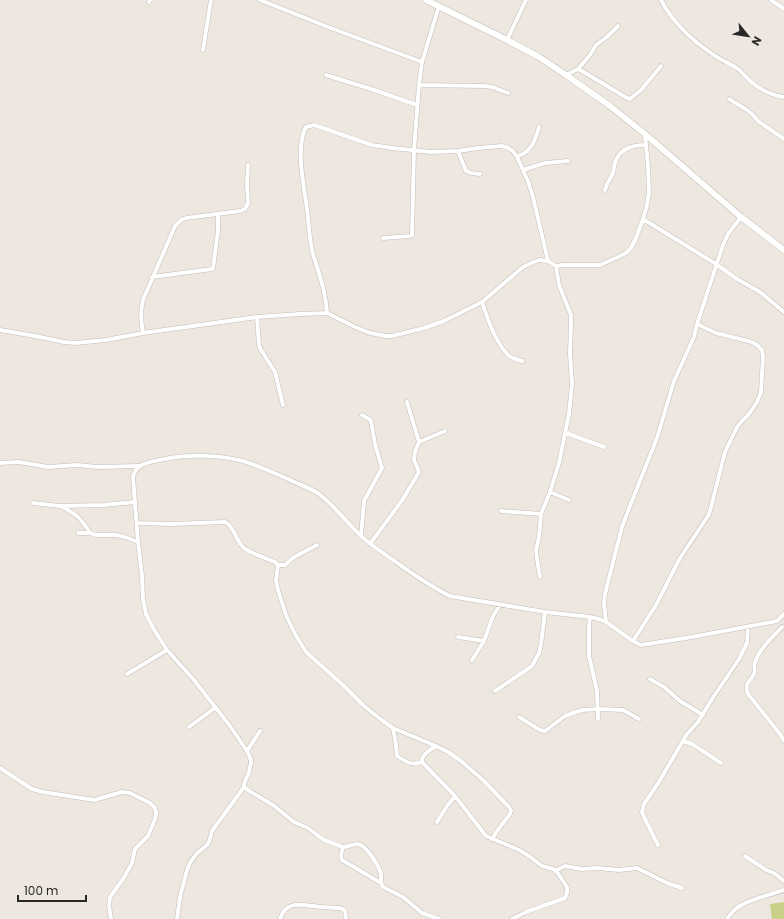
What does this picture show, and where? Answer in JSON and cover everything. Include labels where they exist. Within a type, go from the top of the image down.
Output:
[{"type":"street","points":[[203,50],[211,0]]},
{"type":"street","points":[[260,0],[422,62]]},
{"type":"street","points":[[426,0],[508,40],[539,57],[566,75],[610,106],[645,134],[741,217],[784,250]]},
{"type":"street","points":[[508,40],[526,0]]},
{"type":"street","points":[[661,0],[675,20],[698,43],[722,60],[740,70],[748,79],[765,92],[784,97]]},
{"type":"street","points":[[771,0],[784,9]]},
{"type":"street","points":[[383,238],[412,235],[414,150],[419,85],[422,62],[439,6]]},
{"type":"street","points":[[566,75],[578,69],[596,45],[618,26]]},
{"type":"street","points":[[578,69],[630,99],[641,90],[661,66]]},
{"type":"street","points":[[326,75],[417,105]]},
{"type":"street","points":[[419,85],[484,86],[508,93]]},
{"type":"street","points":[[729,99],[748,110],[758,121],[784,139]]},
{"type":"street","points":[[327,313],[324,289],[313,253],[301,165],[302,134],[306,127],[314,125],[372,145],[414,150],[431,152],[458,151],[502,146],[508,148],[513,151],[517,157],[533,197],[548,261]]},
{"type":"street","points":[[517,157],[525,154],[535,142],[539,127]]},
{"type":"street","points":[[0,330],[70,343],[106,340],[143,333],[257,317],[327,313],[366,332],[386,336],[392,336],[424,328],[444,321],[482,302],[523,267],[539,260],[548,261],[556,266],[600,265],[626,253],[631,248],[636,238],[647,205],[649,179],[645,134]]},
{"type":"street","points":[[605,190],[606,183],[613,171],[619,154],[636,145],[646,144]]},
{"type":"street","points":[[458,151],[466,172],[480,174]]},
{"type":"street","points":[[522,170],[545,163],[568,161]]},
{"type":"street","points":[[143,333],[141,322],[142,305],[152,276],[177,223],[186,218],[244,210],[248,203],[248,165]]},
{"type":"street","points":[[152,276],[212,270],[214,266],[218,231],[218,214]]},
{"type":"street","points":[[606,622],[604,603],[605,594],[622,527],[657,438],[674,381],[694,337],[696,324],[716,264],[728,234],[741,217]]},
{"type":"street","points":[[643,219],[760,292],[784,312]]},
{"type":"street","points":[[540,577],[536,550],[541,514],[559,463],[566,433],[572,384],[570,353],[571,315],[559,285],[556,266]]},
{"type":"street","points":[[482,302],[492,330],[506,353],[510,357],[522,361]]},
{"type":"street","points":[[257,317],[258,338],[261,350],[275,372],[283,405]]},
{"type":"street","points":[[633,641],[656,605],[680,558],[708,516],[724,452],[737,427],[749,414],[757,402],[761,392],[762,350],[752,342],[716,333],[696,324]]},
{"type":"street","points":[[370,544],[403,499],[418,475],[419,470],[415,463],[414,456],[419,442],[407,402]]},
{"type":"street","points":[[361,536],[364,501],[382,468],[375,444],[371,421],[362,415]]},
{"type":"street","points":[[419,442],[445,431]]},
{"type":"street","points":[[566,433],[604,447]]},
{"type":"street","points":[[0,463],[18,462],[48,467],[77,465],[97,467],[139,466],[188,455],[224,458],[244,462],[267,470],[318,493],[370,544],[407,570],[450,596],[545,612],[590,616],[606,622],[641,645],[777,621],[784,614]]},
{"type":"street","points":[[139,466],[134,472],[133,477],[143,598],[146,614],[167,650],[216,707],[247,751],[251,760],[244,787],[212,831],[207,845],[196,854],[190,863],[180,897],[177,919]]},
{"type":"street","points":[[550,492],[569,500]]},
{"type":"street","points":[[33,503],[60,506],[135,502]]},
{"type":"street","points":[[60,506],[78,517],[90,533]]},
{"type":"street","points":[[501,511],[541,514]]},
{"type":"street","points":[[137,523],[171,524],[225,522],[231,527],[243,548],[275,562],[278,565],[285,565],[294,557],[316,545]]},
{"type":"street","points":[[78,533],[121,536],[138,542]]},
{"type":"street","points":[[278,565],[276,580],[286,615],[306,652],[364,706],[393,728],[448,752],[484,781],[511,809],[510,814],[492,839]]},
{"type":"street","points":[[472,660],[484,640],[493,616],[500,605]]},
{"type":"street","points":[[495,691],[532,666],[536,660],[541,644],[545,612]]},
{"type":"street","points":[[590,616],[589,656],[595,681],[598,719]]},
{"type":"street","points":[[777,621],[783,628],[767,642],[755,661],[754,672],[747,683],[746,688],[748,694],[784,741]]},
{"type":"street","points":[[658,845],[644,818],[642,812],[643,806],[683,741],[703,715],[712,699],[740,659],[746,646],[748,627]]},
{"type":"street","points":[[458,637],[484,640]]},
{"type":"street","points":[[127,674],[167,650]]},
{"type":"street","points":[[650,679],[664,687],[680,701],[703,715]]},
{"type":"street","points":[[189,727],[216,707]]},
{"type":"street","points":[[519,717],[540,730],[545,731],[559,720],[576,712],[598,709],[623,710],[639,719]]},
{"type":"street","points":[[393,728],[397,756],[411,764],[422,762]]},
{"type":"street","points":[[247,751],[260,731]]},
{"type":"street","points":[[683,741],[692,744],[721,763]]},
{"type":"street","points":[[422,762],[423,756],[436,746]]},
{"type":"street","points":[[422,762],[455,796],[485,834],[492,839],[529,856],[542,866],[555,871],[559,874],[568,887],[565,898],[526,912],[512,919]]},
{"type":"street","points":[[0,768],[32,789],[43,792],[94,800],[126,792],[144,799],[153,805],[156,813],[156,819],[151,830],[146,838],[135,849],[132,863],[110,897],[109,905],[111,919]]},
{"type":"street","points":[[244,787],[273,805],[294,822],[308,828],[324,840],[346,848],[358,844],[363,846],[381,873],[381,883]]},
{"type":"street","points":[[437,822],[455,796]]},
{"type":"street","points":[[343,847],[341,853],[342,860],[381,883],[383,887],[403,897],[422,913],[438,919]]},
{"type":"street","points":[[746,856],[784,881]]},
{"type":"street","points":[[555,871],[565,866],[582,869],[597,868],[619,870],[637,868],[667,883],[682,888]]},
{"type":"street","points":[[727,919],[738,906],[784,890]]},
{"type":"street","points":[[280,919],[284,911],[289,906],[298,904],[343,909],[345,911],[346,919]]},
{"type":"green space","points":[[784,902],[784,919],[772,919],[770,904]]}]
